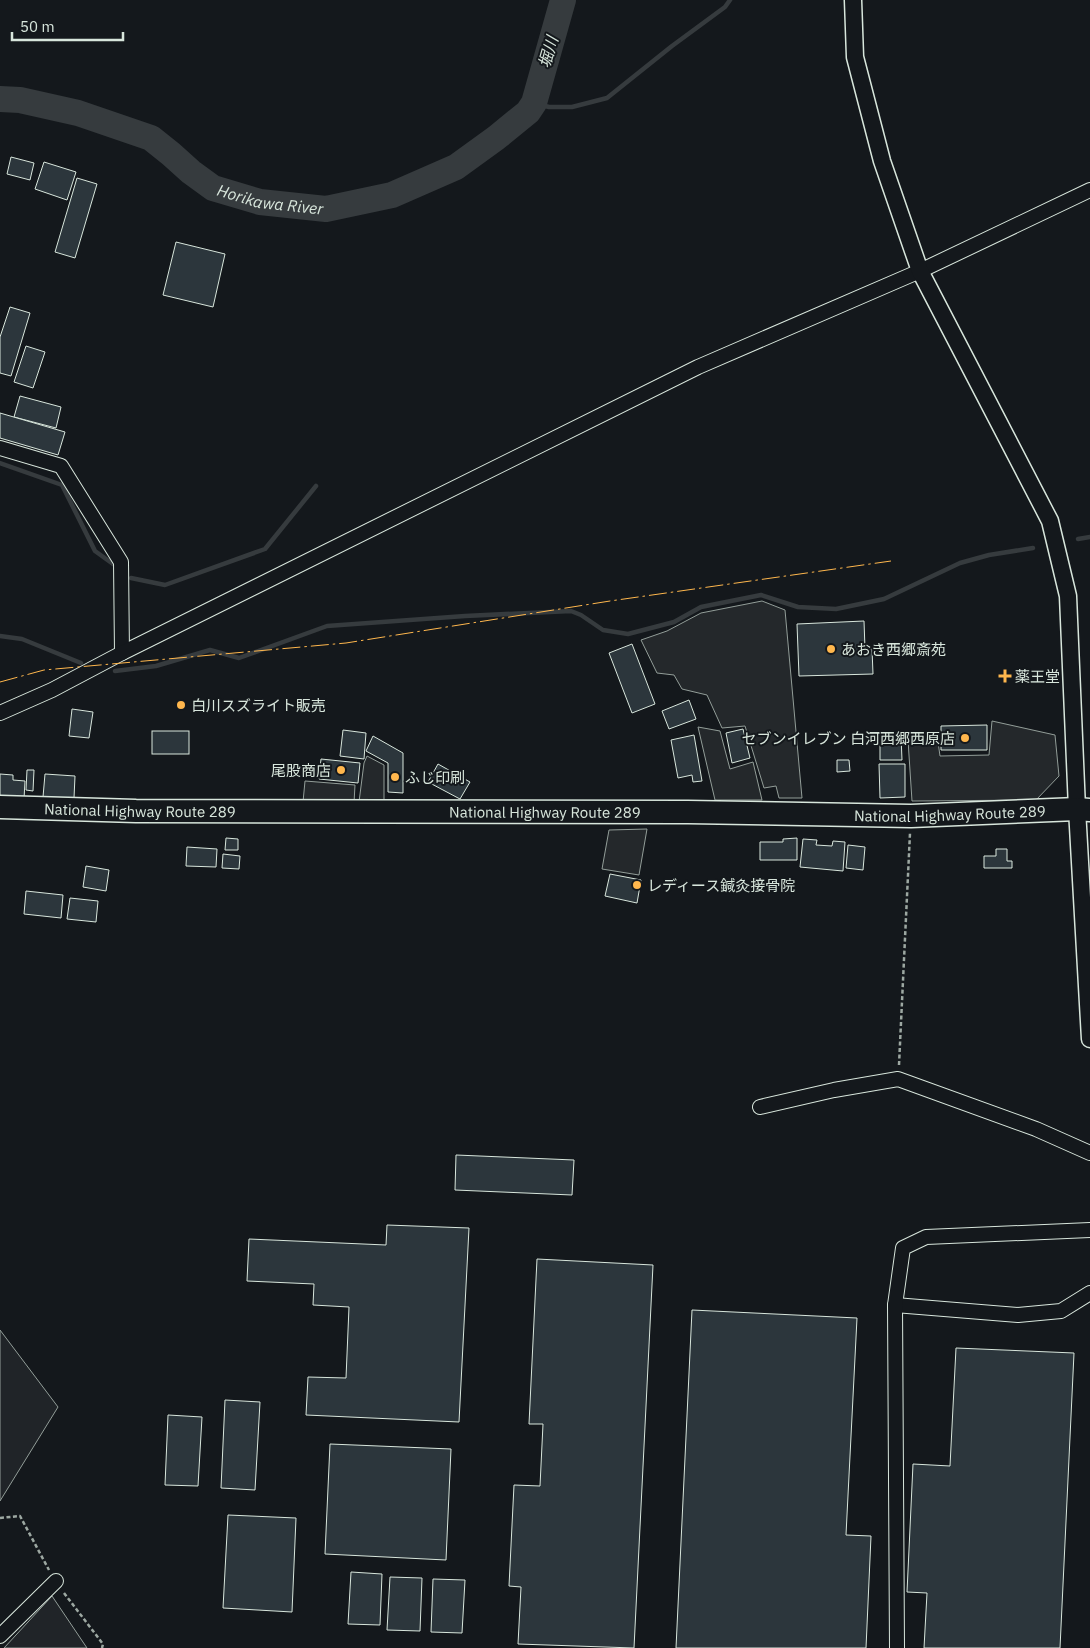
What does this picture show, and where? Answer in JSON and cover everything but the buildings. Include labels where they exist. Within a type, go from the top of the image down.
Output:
[{"type":"highway","name":"National Highway Route 289","points":[[0,807],[136,812],[552,811],[910,816],[1084,809]]},
{"type":"street","points":[[854,0],[855,57],[882,161],[920,271],[1050,521],[1068,596],[1084,809],[1090,1039]]},
{"type":"street","points":[[0,713],[52,690],[122,653],[698,367],[920,271],[1090,190]]},
{"type":"street","points":[[0,448],[61,466],[121,562],[122,653]]},
{"type":"street","points":[[760,1106],[898,1079],[1036,1129],[1090,1152]]},
{"type":"street","points":[[897,1648],[895,1305],[903,1248],[926,1237],[1090,1230]]},
{"type":"street","points":[[895,1305],[1018,1315],[1061,1311],[1090,1293]]},
{"type":"street","points":[[0,1636],[56,1581]]},
{"type":"path","points":[[898,1079],[910,816]]},
{"type":"shaded area","points":[[762,601],[785,610],[802,798],[779,798],[776,786],[764,788],[745,726],[722,728],[707,695],[682,689],[674,675],[657,673],[641,640],[667,631],[701,613]]},
{"type":"shaded area","points":[[992,721],[1055,735],[1059,776],[1036,800],[912,801],[908,740],[937,735],[940,756],[989,755]]},
{"type":"shaded area","points":[[698,727],[720,731],[730,769],[753,762],[762,800],[715,800]]},
{"type":"shaded area","points":[[367,756],[384,765],[384,802],[359,802],[364,763]]},
{"type":"shaded area","points":[[305,781],[355,785],[354,803],[303,802]]},
{"type":"shaded area","points":[[647,829],[639,875],[602,869],[609,830]]},
{"type":"shaded area","points":[[0,1330],[58,1407],[0,1501]]},
{"type":"shaded area","points":[[52,1596],[87,1648],[4,1648]]},
{"type":"waterway","name":"Horikawa River","points":[[0,99],[20,100],[78,113],[151,138],[213,188],[260,202],[326,209],[392,195],[456,167],[528,112],[534,103],[563,0]]},
{"type":"waterway","points":[[534,103],[549,107],[572,107],[607,98],[725,7],[730,0]]},
{"type":"waterway","points":[[0,463],[62,485],[95,551],[113,564]]},
{"type":"waterway","points":[[131,578],[165,585],[265,549],[316,486]]},
{"type":"waterway","points":[[1078,539],[1090,537]]},
{"type":"waterway","points":[[115,671],[156,666],[210,650],[239,658],[327,626],[465,616],[571,611],[581,615],[603,630],[628,634],[674,622],[701,607],[761,595],[798,607],[836,609],[884,599],[960,563],[989,555],[1033,548]]},
{"type":"waterway","points":[[0,636],[22,639],[81,663]]},
{"type":"power","points":[[0,682],[44,670],[346,643],[610,601],[891,561]]},
{"type":"place","name":"あおき西郷斎苑","points":[[831,649]]},
{"type":"place","name":"薬王堂","points":[[1005,676]]},
{"type":"place","name":"白川スズライト販売","points":[[181,705]]},
{"type":"place","name":"セブンイレブン 白河西郷西原店","points":[[965,738]]},
{"type":"place","name":"尾股商店","points":[[341,770]]},
{"type":"place","name":"ふじ印刷","points":[[395,777]]},
{"type":"place","name":"レディース鍼灸接骨院","points":[[637,885]]},
{"type":"water label","name":"堀川","points":[[548,52]]}]
